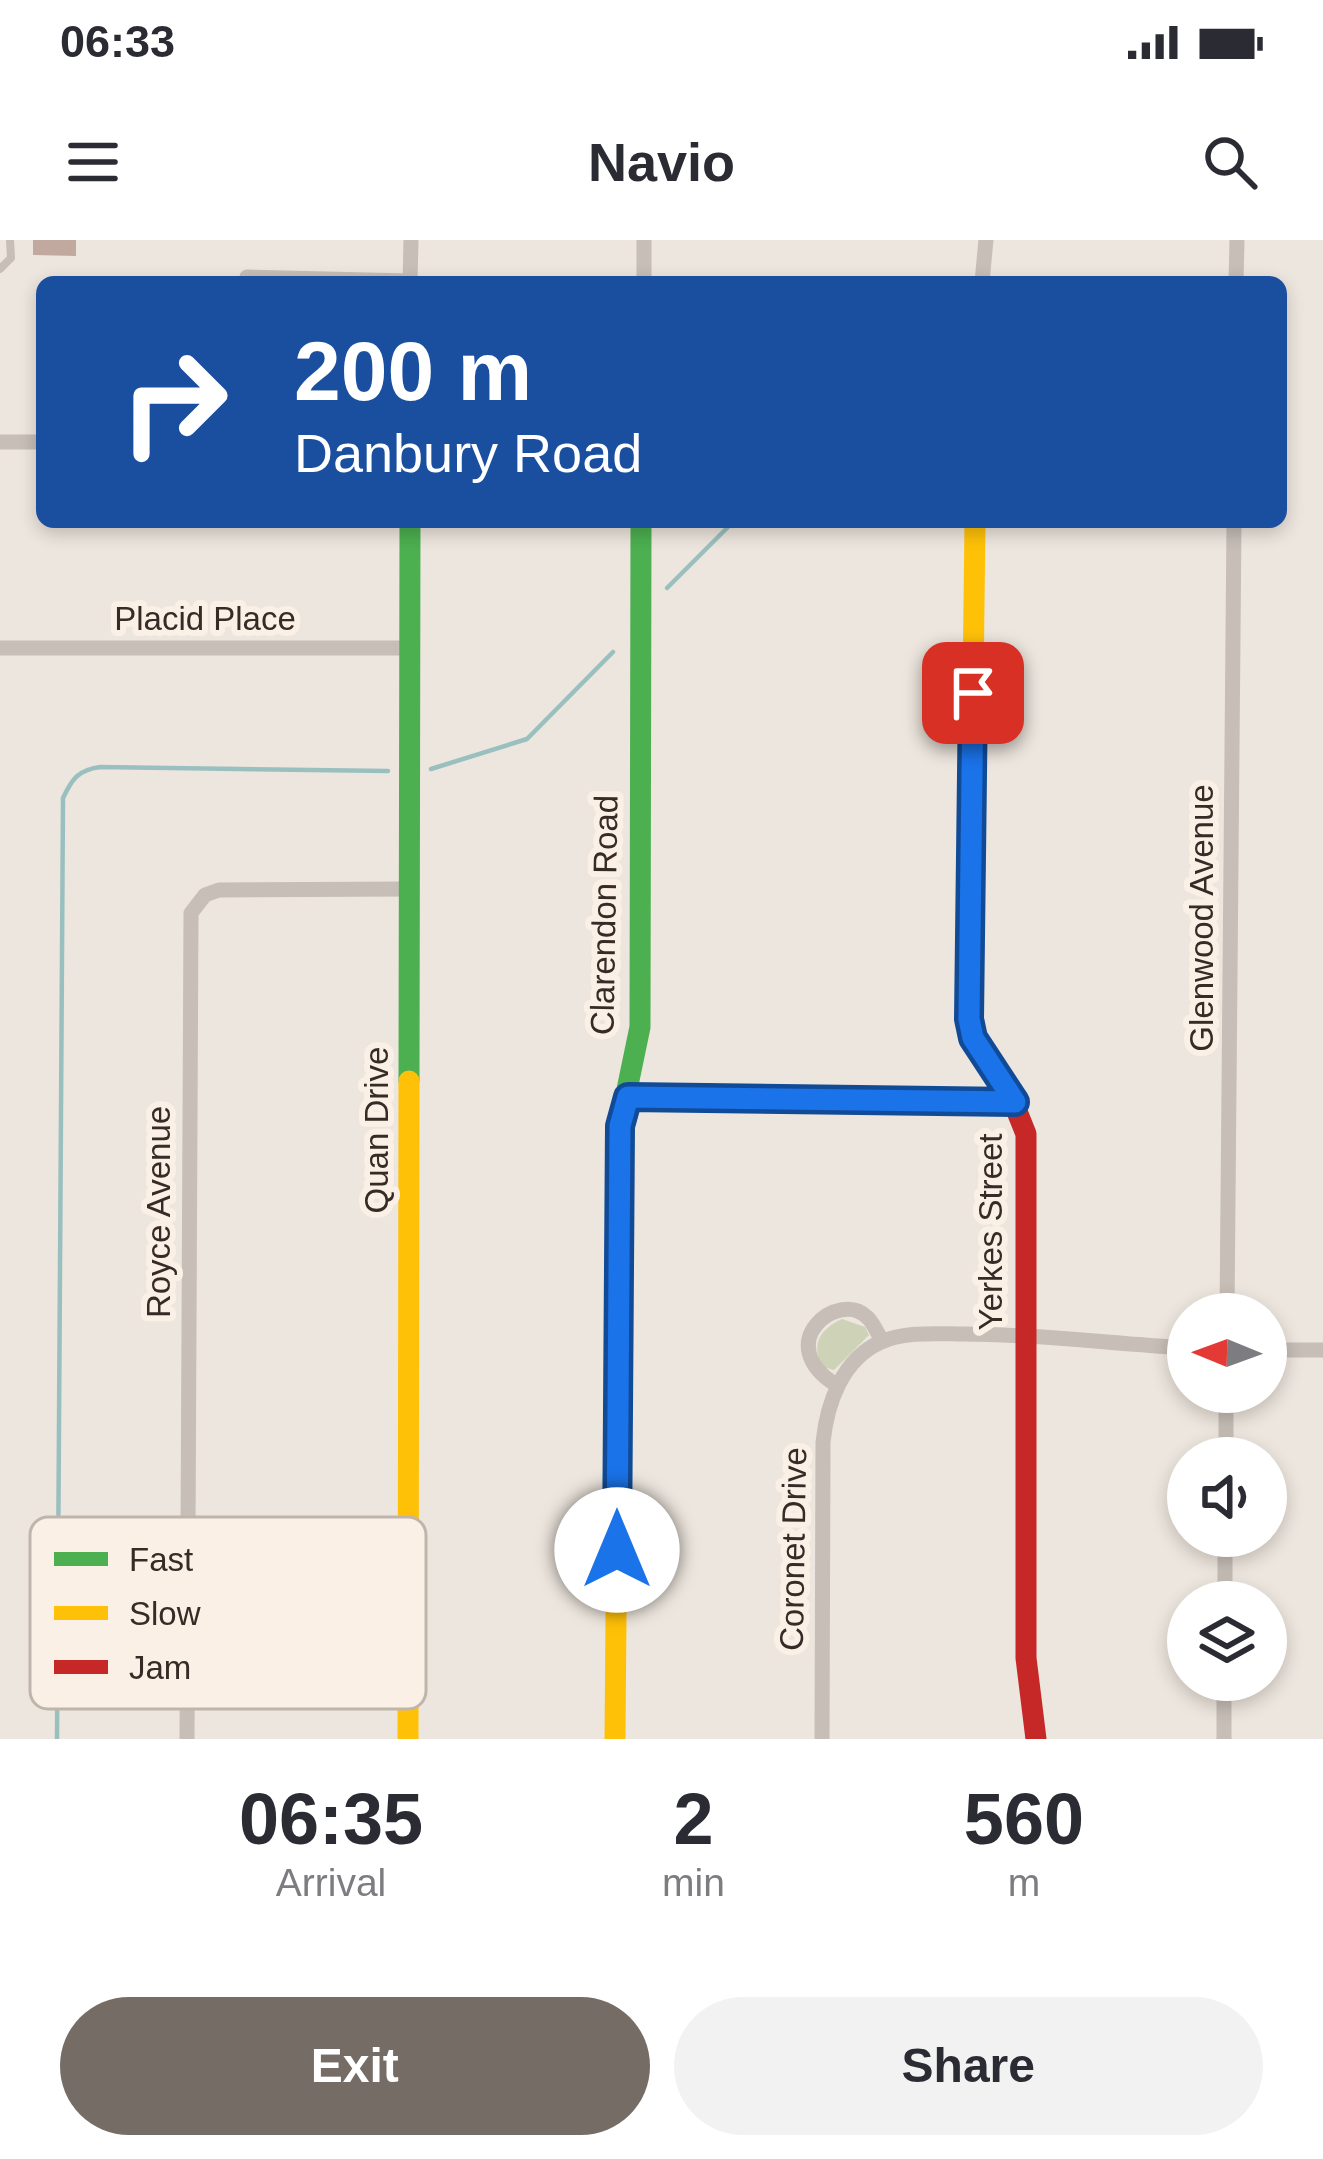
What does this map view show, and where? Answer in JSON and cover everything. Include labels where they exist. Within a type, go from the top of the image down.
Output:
[{"type":"street","points":[[410,240],[410,276]]},
{"type":"street","points":[[644,240],[644,276]]},
{"type":"street","points":[[983,276],[986,240]]},
{"type":"street","points":[[1236,276],[1237,240]]},
{"type":"street","points":[[0,442],[36,442]]},
{"type":"street","name":"Quan Drive","points":[[408,1517],[410,528]]},
{"type":"street","name":"Clarendon Road","points":[[615,1739],[620,1126],[640,1027],[641,528]]},
{"type":"street","name":"Yerkes Street","points":[[975,528],[969,1019],[973,1038],[1015,1102],[1026,1134],[1026,1658],[1036,1739]]},
{"type":"street","name":"Glenwood Avenue","points":[[1227,1293],[1234,528]]},
{"type":"street","name":"Placid Place","points":[[0,648],[409,648]]},
{"type":"street","name":"Royce Avenue","points":[[188,1517],[191,913],[206,895],[219,890],[409,889]]},
{"type":"street","points":[[628,1097],[1015,1102]]},
{"type":"street","points":[[836,1385],[815,1372],[808,1355],[809,1337],[818,1321],[835,1311],[854,1310],[867,1317],[882,1341],[929,1334],[1023,1334],[1167,1346]]},
{"type":"street","name":"Coronet Drive","points":[[822,1739],[826,1417],[836,1385],[882,1341]]},
{"type":"street","points":[[1287,1350],[1323,1351]]},
{"type":"street","points":[[1224,1701],[1224,1739]]},
{"type":"street","name":"Royce Avenue","points":[[187,1709],[187,1739]]},
{"type":"street","name":"Quan Drive","points":[[408,1709],[408,1739]]},
{"type":"lane","points":[[0,269],[10,258],[10,240]]},
{"type":"green space","points":[[842,1319],[865,1327],[869,1335],[834,1370],[823,1367],[817,1352],[819,1338]]},
{"type":"building","points":[[33,240],[76,240],[76,256],[33,255]]},
{"type":"waterway","points":[[667,588],[727,528]]},
{"type":"waterway","points":[[431,769],[527,739],[613,652]]},
{"type":"waterway","points":[[58,1517],[63,798],[77,776],[100,767],[388,771]]},
{"type":"waterway","points":[[57,1709],[57,1739]]},
{"type":"traffic: fast","points":[[409,1081],[410,528]]},
{"type":"traffic: fast","points":[[624,1104],[640,1027],[641,528]]},
{"type":"traffic: slow","points":[[974,1034],[969,1019],[975,528]]},
{"type":"traffic: slow","points":[[408,1517],[409,1081]]},
{"type":"traffic: slow","points":[[615,1739],[620,1126],[624,1104]]},
{"type":"traffic: slow","points":[[408,1709],[408,1739]]},
{"type":"traffic: jam","points":[[974,1034],[1026,1134],[1026,1658],[1036,1739]]},
{"type":"route","points":[[617,1550],[620,1126],[628,1097],[1015,1102],[973,1038],[969,1019],[973,693]]}]
